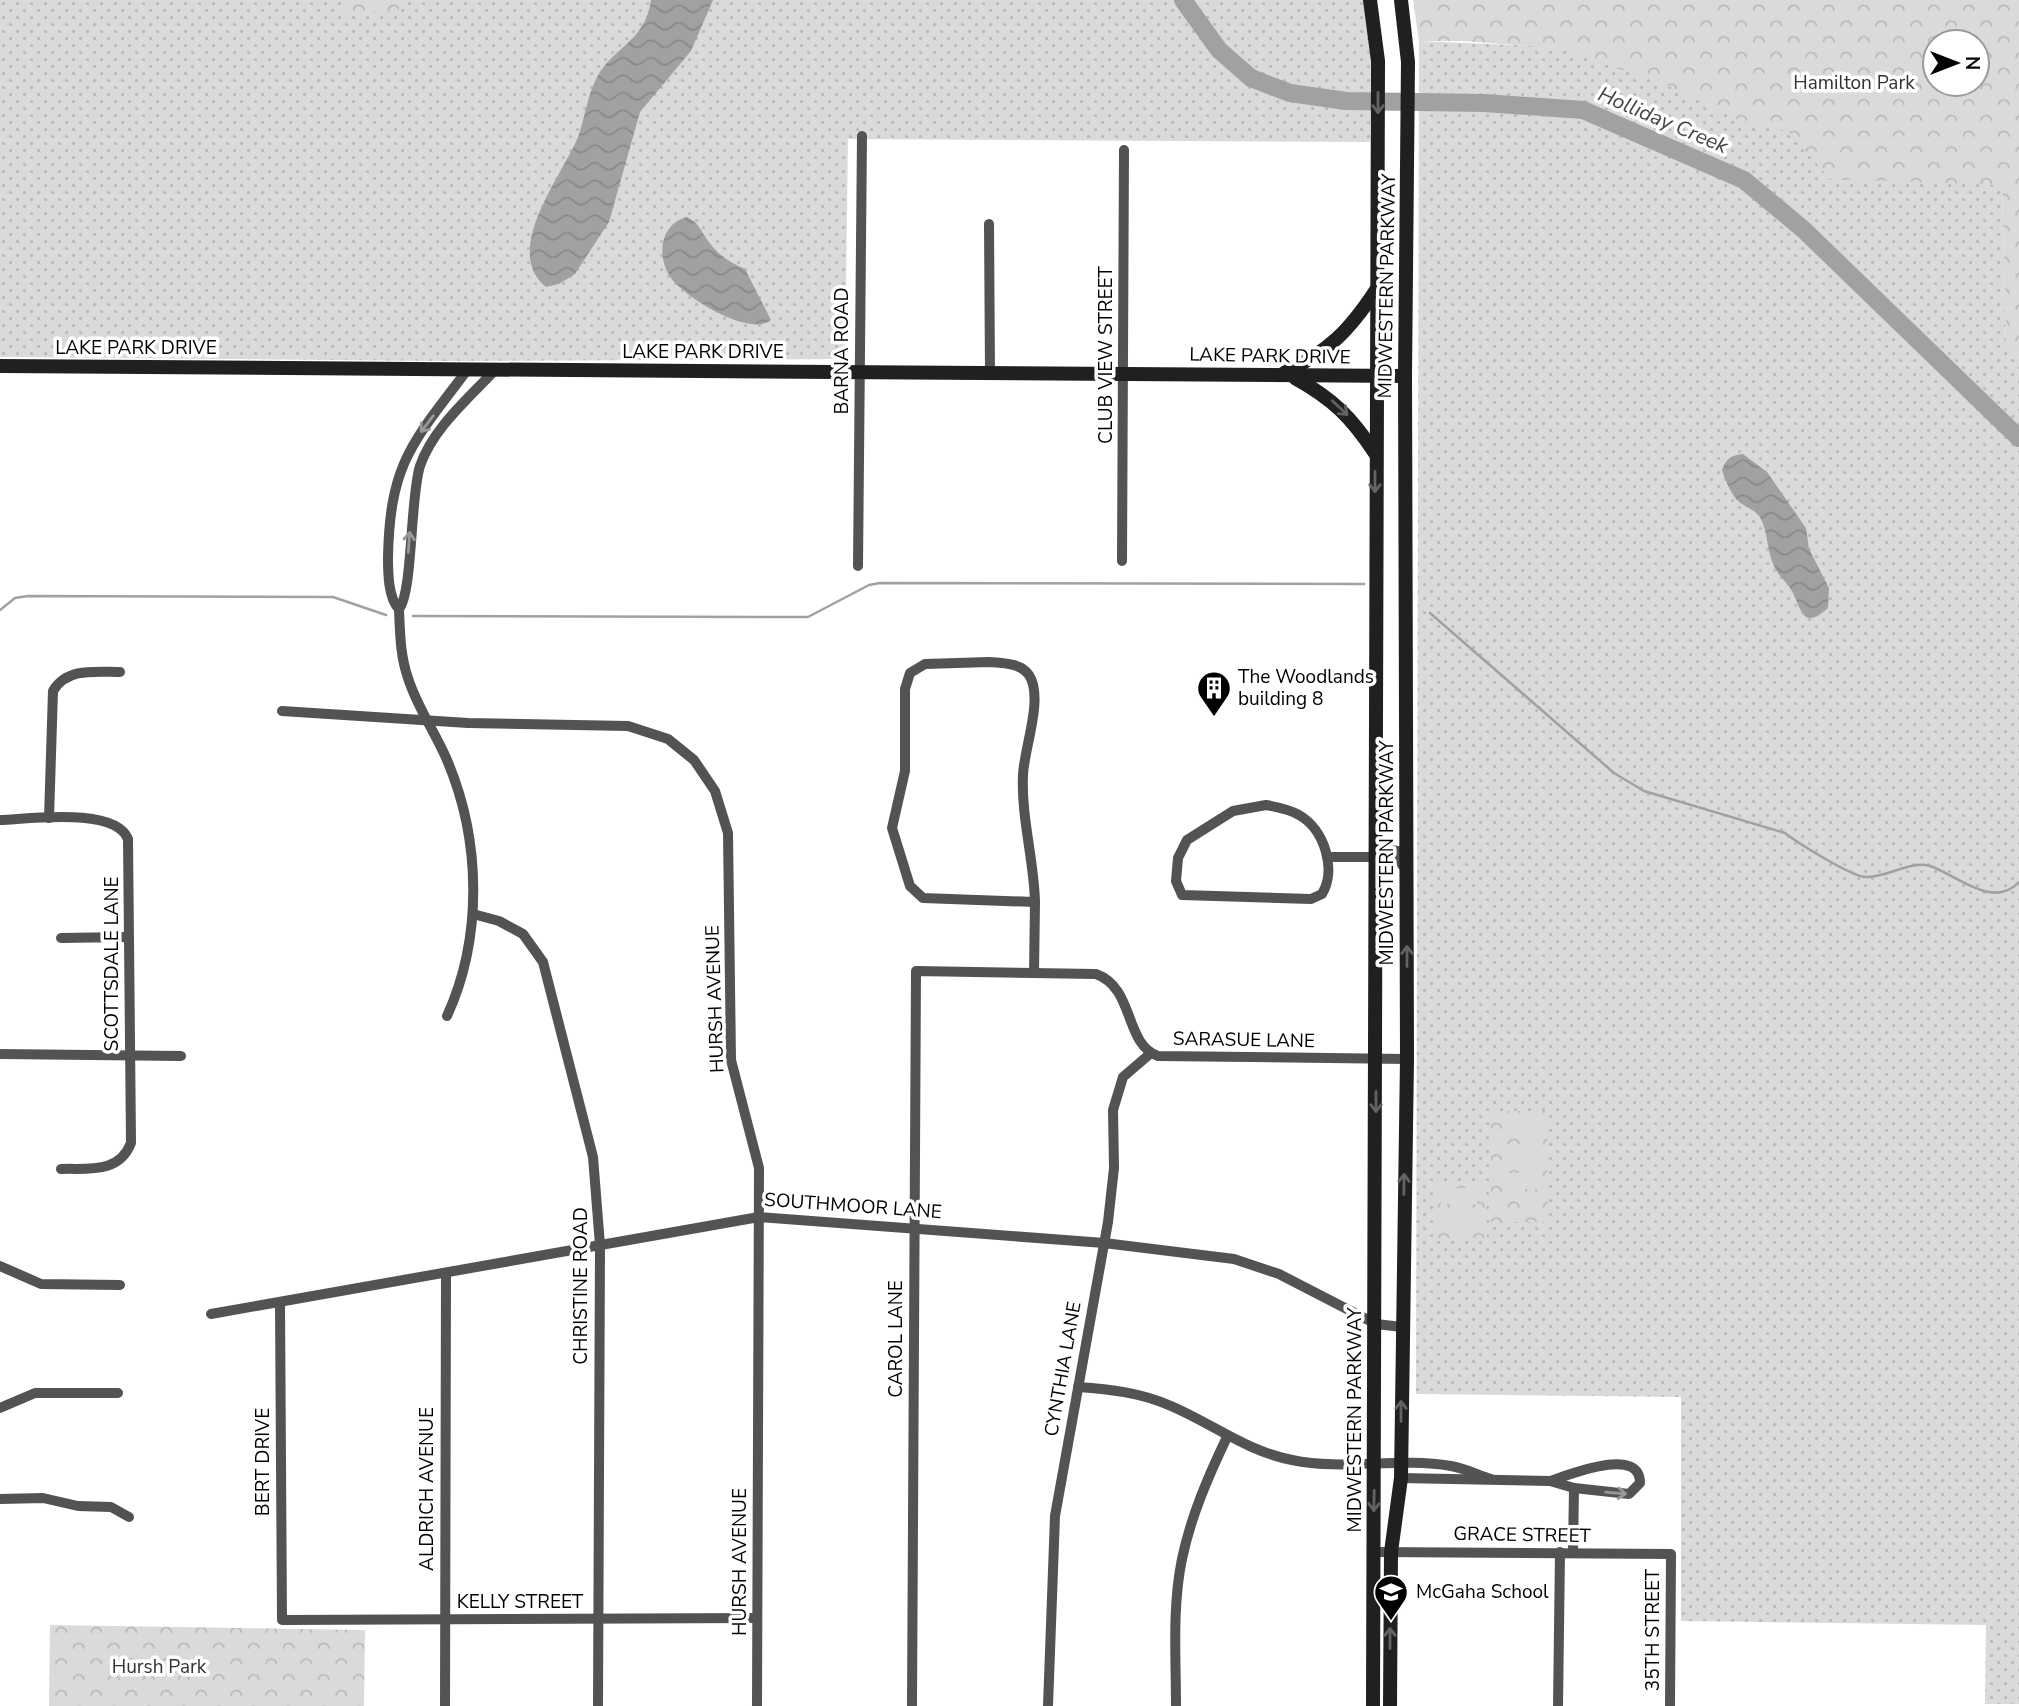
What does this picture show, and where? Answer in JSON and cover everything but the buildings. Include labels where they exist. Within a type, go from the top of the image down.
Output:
[{"type":"main road","name":"MIDWESTERN PARKWAY","points":[[1370,0],[1378,61],[1373,1706]]},
{"type":"main road","name":"MIDWESTERN PARKWAY","points":[[1390,1706],[1391,1552],[1401,1470],[1407,1059],[1405,376],[1408,62],[1403,2]]},
{"type":"main road","points":[[1285,375],[1320,355],[1353,326],[1376,288]]},
{"type":"main road","name":"LAKE PARK DRIVE","points":[[0,366],[1405,376]]},
{"type":"main road","points":[[1285,375],[1325,394],[1354,421],[1376,454]]},
{"type":"street","name":"BARNA ROAD","points":[[858,566],[862,136]]},
{"type":"street","name":"CLUB VIEW STREET","points":[[1122,561],[1124,150]]},
{"type":"street","points":[[989,224],[990,373]]},
{"type":"street","points":[[399,609],[394,603],[388,568],[393,490],[413,442],[468,369]]},
{"type":"street","points":[[447,1016],[467,963],[473,914],[472,862],[464,810],[447,761],[408,678],[400,639],[399,609],[407,579],[412,497],[421,462],[446,424],[495,370]]},
{"type":"street","points":[[1034,973],[1035,902],[1023,775],[1034,711],[1031,678],[1020,668],[989,662],[925,664],[910,673],[905,689],[905,771],[892,820],[910,886],[923,898],[1035,902]]},
{"type":"street","points":[[49,818],[53,691],[68,676],[83,672],[120,672]]},
{"type":"street","name":"HURSH AVENUE","points":[[282,711],[426,720],[628,726],[668,739],[694,760],[715,791],[728,833],[731,1060],[757,1153],[757,1706]]},
{"type":"street","points":[[1266,805],[1298,814],[1317,832],[1327,857],[1326,887],[1322,894],[1311,898],[1190,897],[1182,895],[1176,881],[1180,849],[1187,840],[1233,811],[1250,806],[1266,805]]},
{"type":"street","name":"SCOTTSDALE LANE","points":[[0,820],[49,818],[110,821],[125,832],[130,848],[128,937],[131,1143],[128,1151],[114,1166],[61,1169]]},
{"type":"street","points":[[1327,857],[1398,851],[1402,860],[1406,917]]},
{"type":"street","name":"CHRISTINE ROAD","points":[[473,914],[499,921],[523,934],[543,962],[593,1157],[600,1245],[601,1353],[597,1395],[598,1706]]},
{"type":"street","points":[[61,937],[128,937]]},
{"type":"street","name":"SARASUE LANE","points":[[916,971],[1088,973],[1104,977],[1119,992],[1140,1040],[1151,1053],[1169,1057],[1407,1059]]},
{"type":"street","name":"CAROL LANE","points":[[912,1706],[916,971]]},
{"type":"street","name":"CYNTHIA LANE","points":[[1048,1706],[1055,1516],[1112,1190],[1114,1110],[1117,1091],[1123,1077],[1151,1053]]},
{"type":"street","points":[[0,1054],[181,1056]]},
{"type":"street","name":"SOUTHMOOR LANE","points":[[211,1314],[280,1304],[759,1217],[1104,1243],[1234,1259],[1279,1273],[1376,1324],[1402,1327]]},
{"type":"street","points":[[0,1266],[41,1284],[120,1285]]},
{"type":"street","name":"ALDRICH AVENUE","points":[[445,1706],[446,1273]]},
{"type":"street","name":"BERT DRIVE","points":[[280,1304],[282,1620]]},
{"type":"street","points":[[1078,1387],[1118,1390],[1160,1402],[1262,1453],[1291,1460],[1328,1465],[1375,1464],[1401,1470],[1492,1479],[1550,1481],[1574,1488],[1629,1494],[1640,1483],[1640,1474],[1635,1467],[1626,1464],[1591,1468],[1550,1481]]},
{"type":"street","points":[[0,1408],[35,1393],[118,1393]]},
{"type":"street","points":[[1176,1706],[1176,1627],[1182,1561],[1203,1486],[1227,1437]]},
{"type":"street","points":[[1573,1552],[1574,1488]]},
{"type":"street","points":[[0,1499],[43,1498],[78,1506],[111,1507],[129,1517]]},
{"type":"street","name":"GRACE STREET","points":[[1374,1552],[1671,1554]]},
{"type":"street","points":[[1558,1706],[1560,1552]]},
{"type":"street","name":"35TH STREET","points":[[1670,1706],[1671,1554]]},
{"type":"street","name":"KELLY STREET","points":[[282,1620],[757,1618]]},
{"type":"green space","points":[[0,0],[1365,0],[1371,47],[1370,142],[848,139],[845,359],[439,361],[0,357]]},
{"type":"green space","points":[[345,0],[399,0],[399,11],[345,12]]},
{"type":"green space","name":"Hamilton Park","points":[[1413,0],[2019,0],[2019,358],[2006,344],[2002,185],[1830,179],[1788,131],[1749,125],[1669,86],[1557,48],[1462,41],[1419,41]]},
{"type":"green space","points":[[1419,41],[1559,47],[2002,183],[2006,344],[2019,358],[2019,1704],[1985,1704],[1986,1625],[1681,1621],[1681,1397],[1416,1394]]},
{"type":"green space","points":[[1491,1111],[1547,1111],[1548,1222],[1491,1222]]},
{"type":"green space","points":[[1502,1116],[1538,1116],[1538,1132],[1502,1132]]},
{"type":"green space","points":[[1502,1144],[1538,1144],[1538,1160],[1502,1160]]},
{"type":"green space","points":[[1501,1173],[1537,1173],[1537,1189],[1502,1189]]},
{"type":"green space","points":[[1434,1182],[1486,1182],[1487,1238],[1434,1238]]},
{"type":"green space","points":[[1441,1188],[1477,1188],[1477,1204],[1441,1204]]},
{"type":"green space","points":[[1441,1215],[1477,1215],[1477,1231],[1441,1231]]},
{"type":"green space","name":"Hursh Park","points":[[50,1625],[365,1630],[364,1706],[49,1706]]},
{"type":"water","points":[[651,0],[713,0],[691,51],[640,112],[609,222],[575,274],[559,284],[546,287],[534,272],[530,254],[532,234],[539,213],[578,137],[597,77],[643,25]]},
{"type":"water","points":[[687,217],[698,225],[721,255],[745,269],[771,320],[761,324],[748,324],[733,319],[701,303],[676,284],[665,266],[662,249],[667,232],[679,220]]},
{"type":"water","points":[[1743,454],[1767,472],[1806,528],[1809,549],[1829,588],[1828,608],[1814,618],[1805,616],[1791,589],[1776,570],[1761,519],[1736,499],[1726,481],[1722,470],[1725,463],[1732,457]]},
{"type":"waterway","name":"Holliday Creek","points":[[1183,0],[1219,50],[1251,78],[1290,93],[1346,101],[1485,103],[1583,110],[1744,180],[1804,230],[2019,438]]},
{"type":"waterway","points":[[413,616],[808,617],[869,585],[880,583],[1364,584]]},
{"type":"waterway","points":[[0,610],[15,598],[28,596],[333,597],[386,615]]},
{"type":"waterway","points":[[1430,613],[1614,773],[1644,791],[1785,833],[1825,859],[1859,876],[1874,877],[1922,865],[1941,870],[1987,892],[2009,890],[2019,882]]},
{"type":"place","name":"The Woodlands building 8","points":[[1214,718]]},
{"type":"place","name":"McGaha School","points":[[1391,1622]]}]
